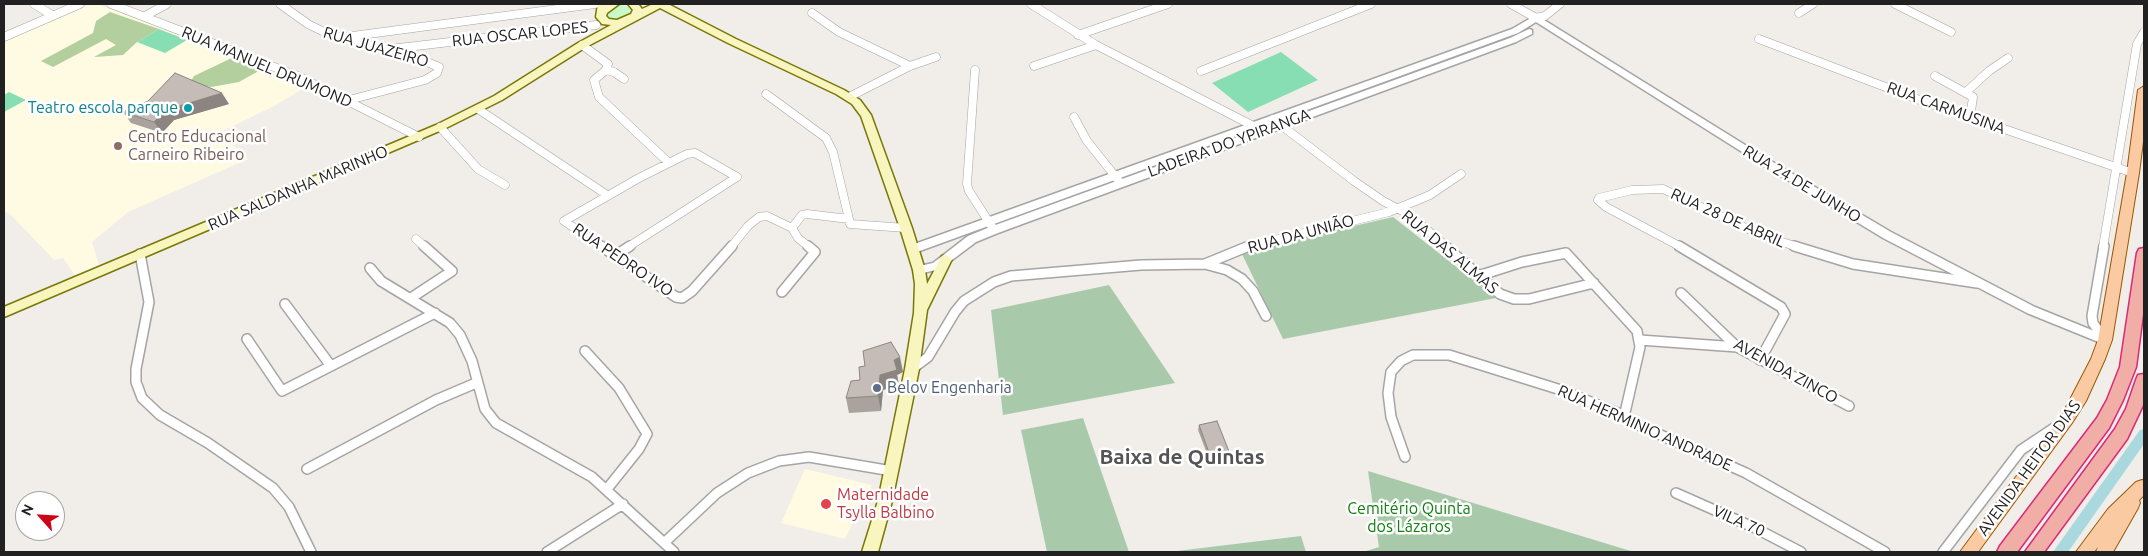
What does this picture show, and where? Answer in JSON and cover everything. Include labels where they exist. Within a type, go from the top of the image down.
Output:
[{"type":"highway","points":[[2006,552],[2103,423],[2115,400],[2128,367],[2144,253]]},
{"type":"highway","points":[[2034,552],[2121,434],[2134,409],[2144,380]]},
{"type":"main road","points":[[614,4],[600,8],[601,17],[606,22],[616,23],[630,19],[638,10],[632,4]]},
{"type":"main road","points":[[661,4],[849,97],[856,102],[866,115],[919,270],[920,313],[912,369],[892,471],[877,533],[870,552]]},
{"type":"main road","name":"RUA SALDANHA MARINHO","points":[[4,312],[419,137],[478,109],[630,19],[661,4]]},
{"type":"main road","name":"RUA SALDANHA MARINHO","points":[[585,47],[596,25],[600,8]]},
{"type":"main road","name":"AVENIDA HEITOR DIAS","points":[[1968,552],[2067,419],[2088,382],[2105,340],[2133,173],[2144,90]]},
{"type":"main road","points":[[920,313],[932,284],[946,259]]},
{"type":"main road","points":[[2084,552],[2114,514],[2143,485]]},
{"type":"main road","points":[[2104,552],[2143,485]]},
{"type":"street","points":[[34,4],[52,15]]},
{"type":"street","points":[[4,37],[80,4]]},
{"type":"street","name":"RUA MANUEL DRUMOND","points":[[111,4],[266,63],[349,100],[419,137]]},
{"type":"street","points":[[145,16],[167,4]]},
{"type":"street","name":"RUA JUAZEIRO","points":[[280,4],[315,28],[339,37],[433,63],[439,67],[439,70],[432,76],[420,81],[349,100]]},
{"type":"street","points":[[1031,4],[1096,45],[1258,128]]},
{"type":"street","points":[[1078,35],[1168,4]]},
{"type":"street","points":[[1201,71],[1370,4]]},
{"type":"street","name":"RUA 24 DE JUNHO","points":[[1511,4],[1541,19],[1851,214],[2030,310],[2105,340]]},
{"type":"street","points":[[1541,19],[1560,4]]},
{"type":"street","points":[[1799,14],[1813,4]]},
{"type":"street","points":[[1896,4],[1951,32]]},
{"type":"street","points":[[339,37],[600,8]]},
{"type":"street","points":[[812,13],[839,32],[910,66]]},
{"type":"street","name":"LADEIRA DO YPIRANGA","points":[[912,249],[992,226],[1518,34],[1541,19]]},
{"type":"street","name":"RUA OSCAR LOPES","points":[[384,50],[596,25]]},
{"type":"street","points":[[4,28],[12,33]]},
{"type":"street","points":[[2105,340],[2094,323],[2092,316],[2137,44],[2144,32]]},
{"type":"street","name":"RUA CARMUSINA","points":[[1759,39],[1970,118],[2133,173]]},
{"type":"street","points":[[1034,66],[1096,45]]},
{"type":"street","points":[[585,47],[608,64],[606,70],[594,80],[600,97],[669,163]]},
{"type":"street","points":[[849,97],[910,66],[936,57]]},
{"type":"street","points":[[1966,92],[1989,71],[2008,58]]},
{"type":"street","points":[[606,70],[614,72],[624,79]]},
{"type":"street","points":[[975,70],[967,184],[969,191],[992,226]]},
{"type":"street","points":[[1935,76],[1966,92],[1974,99],[1970,118]]},
{"type":"street","points":[[766,94],[826,138],[833,152],[850,224],[906,228]]},
{"type":"street","points":[[478,109],[607,195],[689,153],[695,153],[737,177],[616,255]]},
{"type":"street","points":[[1074,117],[1087,141],[1118,179]]},
{"type":"street","name":"RUA DAS ALMAS","points":[[1276,122],[1354,181],[1383,201],[1410,215],[1500,294],[1524,300],[1594,283]]},
{"type":"street","points":[[440,127],[478,168],[505,185]]},
{"type":"street","name":"RUA DA UNIÃO","points":[[1205,264],[1251,244],[1382,215],[1430,195],[1460,174]]},
{"type":"street","name":"RUA 28 DE ABRIL","points":[[1760,360],[1785,314],[1781,307],[1686,250],[1611,210],[1598,200],[1603,196],[1632,190],[1662,189],[1756,234],[1830,258],[1852,264],[1977,283]]},
{"type":"street","name":"RUA PEDRO IVO","points":[[607,195],[564,221],[676,297],[682,298],[692,291],[758,217],[767,216],[792,228]]},
{"type":"street","points":[[782,292],[815,252],[798,238],[792,228],[802,216],[807,214],[849,219]]},
{"type":"street","name":"LADEIRA DO YPIRANGA","points":[[919,270],[936,266],[992,226]]},
{"type":"street","points":[[411,298],[452,271],[416,239]]},
{"type":"street","points":[[140,254],[149,302],[136,370],[136,382],[142,398],[160,415],[208,443],[273,488],[289,507],[311,552]]},
{"type":"street","points":[[1478,276],[1522,262],[1566,254],[1637,331],[1640,340],[1624,417]]},
{"type":"street","points":[[912,369],[928,357],[950,319],[964,301],[994,282],[1011,276],[1029,273],[1181,263],[1205,264],[1227,270],[1242,279],[1253,291],[1266,316]]},
{"type":"street","points":[[370,268],[381,281],[450,323],[460,335],[472,361],[476,384],[485,409],[496,423],[590,476],[608,489],[674,552]]},
{"type":"street","name":"AVENIDA ZINCO","points":[[1681,293],[1737,347],[1849,406]]},
{"type":"street","points":[[285,304],[331,366]]},
{"type":"street","points":[[247,339],[282,391],[434,313]]},
{"type":"street","points":[[1640,340],[1737,347]]},
{"type":"street","points":[[585,351],[619,388],[647,434],[639,449],[608,489]]},
{"type":"street","name":"RUA HERMINIO ANDRADE","points":[[1405,456],[1391,417],[1388,381],[1395,366],[1413,356],[1449,355],[1561,390],[1624,417],[1746,473],[1885,552]]},
{"type":"street","points":[[307,469],[436,400],[476,384]]},
{"type":"street","points":[[1943,552],[2014,458],[2022,450],[2067,419]]},
{"type":"street","points":[[664,543],[717,493],[748,473],[779,461],[809,457],[892,471]]},
{"type":"street","name":"VILA 70","points":[[1676,493],[1755,528],[1801,552]]},
{"type":"street","points":[[548,552],[623,504]]},
{"type":"shaded area","name":"Centro Educacional Carneiro Ribeiro","points":[[90,4],[97,4],[309,85],[276,105],[219,133],[248,159],[128,212],[92,242],[99,265],[75,275],[63,258],[54,260],[10,214],[4,211],[4,42]]},
{"type":"shaded area","name":"Maternidade Tsylla Balbino","points":[[805,469],[872,485],[845,539],[781,523]]},
{"type":"green space","points":[[616,6],[630,7],[629,14],[619,19],[611,19],[606,16]]},
{"type":"green space","points":[[110,12],[159,29],[137,42],[123,55],[94,57],[116,45],[106,39],[53,67],[41,61],[93,33],[96,21]]},
{"type":"green space","points":[[159,29],[187,40],[165,53],[137,42]]},
{"type":"green space","points":[[1281,52],[1318,80],[1248,112],[1212,83]]},
{"type":"green space","points":[[236,56],[264,68],[239,82],[211,87],[189,84],[194,76]]},
{"type":"green space","points":[[9,92],[26,100],[4,112],[4,95]]},
{"type":"green space","points":[[1393,217],[1496,298],[1283,339],[1241,252]]},
{"type":"green space","points":[[1109,285],[1175,383],[1003,415],[991,310]]},
{"type":"green space","points":[[1083,418],[1129,552],[1047,552],[1021,430]]},
{"type":"green space","name":"Cemitério Quinta dos Lázaros","points":[[1368,471],[1634,552],[1363,552],[1379,547]]},
{"type":"green space","name":"Cemitério Quinta dos Lázaros","points":[[1301,536],[1306,552],[1169,552]]},
{"type":"building","points":[[175,73],[222,93],[166,110],[154,122],[123,112],[148,101]]},
{"type":"building","points":[[891,342],[900,357],[894,360],[897,370],[880,375],[878,396],[846,398],[851,381],[860,380],[859,367],[865,366],[863,351]]},
{"type":"building","points":[[1217,421],[1230,454],[1211,458],[1199,425]]},
{"type":"waterway","points":[[2060,552],[2144,434]]},
{"type":"place","name":"Teatro escola parque","points":[[188,108]]},
{"type":"place","name":"Centro Educacional Carneiro Ribeiro","points":[[118,146]]},
{"type":"place","name":"Belov Engenharia","points":[[877,388]]},
{"type":"place","name":"Maternidade Tsylla Balbino","points":[[826,504]]},
{"type":"district","name":"Baixa de Quintas","points":[[1182,457]]}]
